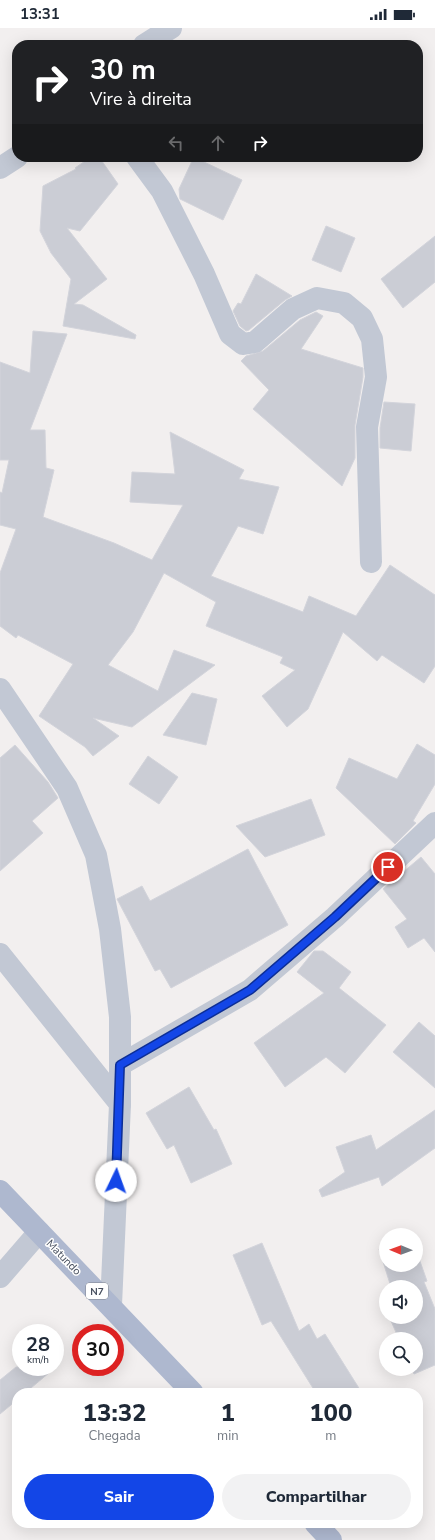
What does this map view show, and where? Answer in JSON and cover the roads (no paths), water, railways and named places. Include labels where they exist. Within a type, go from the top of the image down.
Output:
[{"type":"main road","name":"Matundo","points":[[0,1191],[111,1305],[188,1388]]},
{"type":"main road","points":[[320,1528],[331,1540]]},
{"type":"street","points":[[152,40],[171,28]]},
{"type":"street","points":[[0,168],[12,160]]},
{"type":"street","points":[[141,162],[162,192],[204,274],[230,334],[243,344],[255,342],[293,310],[317,298],[344,303],[362,318],[372,339],[376,377],[367,427],[372,562]]},
{"type":"street","points":[[0,689],[67,788],[96,855],[110,929],[120,1017],[120,1104],[111,1305]]},
{"type":"street","points":[[120,1065],[250,990],[335,917],[435,823]]},
{"type":"street","points":[[0,954],[120,1104]]},
{"type":"street","points":[[0,1277],[39,1232]]}]
